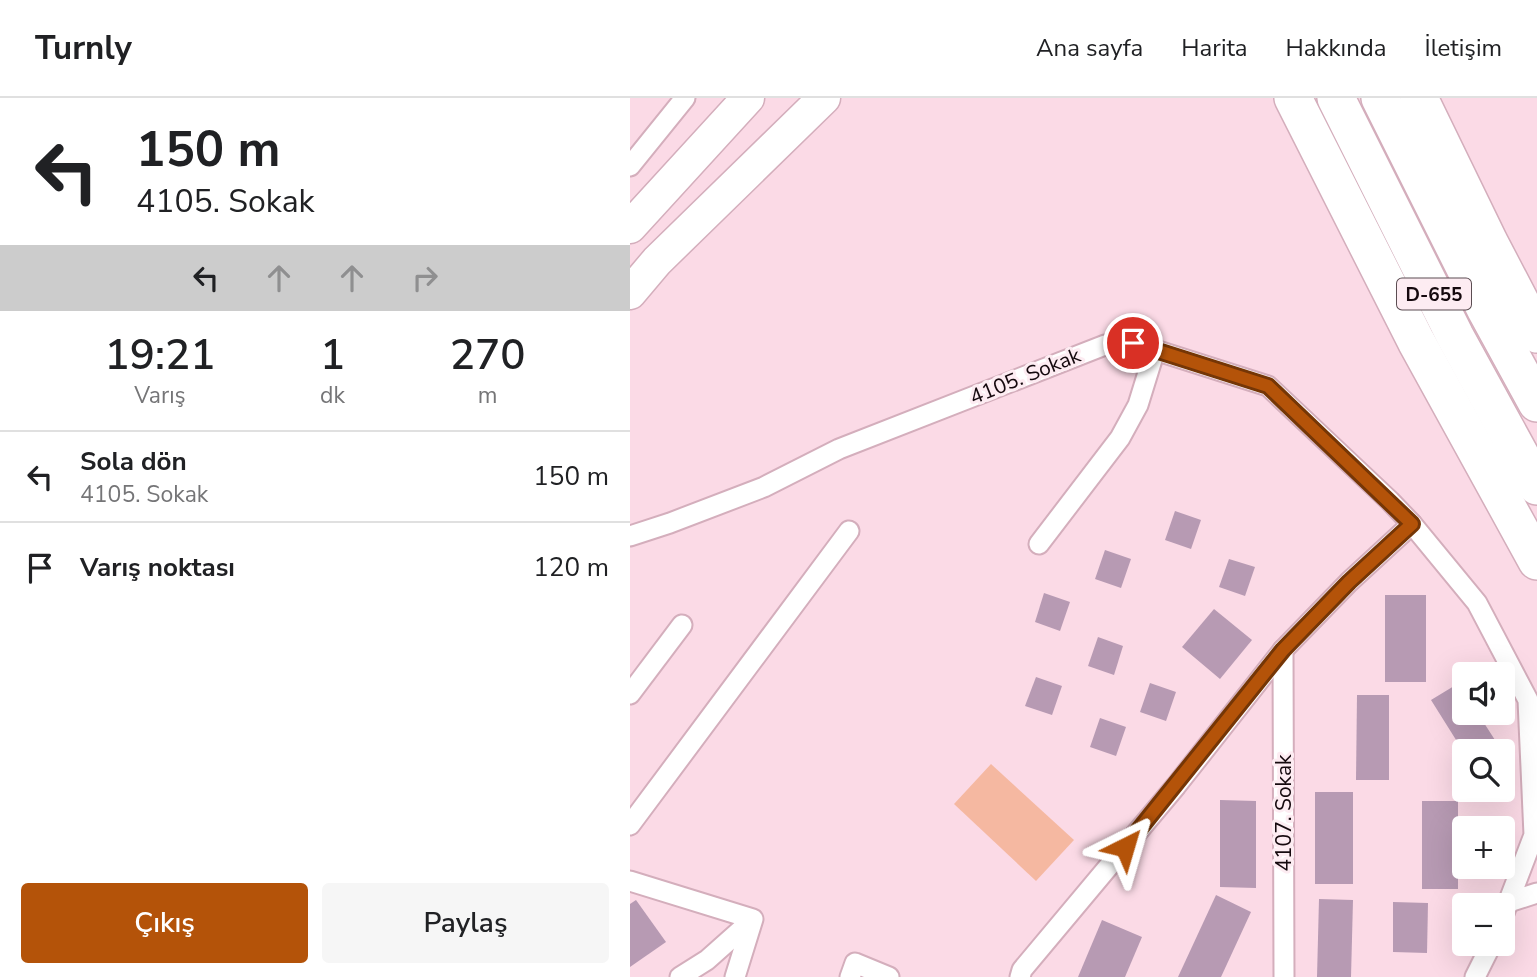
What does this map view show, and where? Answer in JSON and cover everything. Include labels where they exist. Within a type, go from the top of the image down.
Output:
[{"type":"highway","points":[[1293,98],[1416,341],[1537,561]]},
{"type":"highway","name":"D-655","points":[[1336,98],[1455,336],[1537,486]]},
{"type":"highway","name":"D-655","points":[[1380,98],[1485,308],[1537,403]]},
{"type":"highway","points":[[1419,98],[1537,334]]},
{"type":"main road","points":[[630,227],[748,98]]},
{"type":"main road","points":[[630,293],[657,261],[824,98]]},
{"type":"street","points":[[630,166],[685,98]]},
{"type":"street","name":"4105. Sokak","points":[[630,536],[764,486],[839,449],[1105,345],[1133,343],[1268,386],[1412,524],[1477,603],[1528,700],[1534,835],[1512,893]]},
{"type":"street","points":[[1039,544],[1120,438],[1138,405],[1155,350]]},
{"type":"street","points":[[1022,975],[1283,650],[1349,582],[1412,524]]},
{"type":"street","points":[[630,825],[849,531]]},
{"type":"street","points":[[630,694],[682,625]]},
{"type":"street","name":"4107. Sokak","points":[[1283,650],[1284,977]]},
{"type":"street","points":[[630,881],[753,919]]},
{"type":"street","points":[[1515,904],[1537,893]]},
{"type":"street","points":[[680,977],[707,960],[753,919]]},
{"type":"street","points":[[734,977],[753,919]]},
{"type":"street","points":[[1475,977],[1486,956]]},
{"type":"street","points":[[850,977],[855,964],[889,977]]},
{"type":"shaded area","points":[[991,764],[1074,840],[1036,881],[954,804]]},
{"type":"building","points":[[1175,511],[1201,520],[1191,549],[1165,540]]},
{"type":"building","points":[[1105,550],[1131,559],[1121,588],[1095,579]]},
{"type":"building","points":[[1229,559],[1255,567],[1245,596],[1219,587]]},
{"type":"building","points":[[1044,593],[1070,602],[1060,631],[1035,622]]},
{"type":"building","points":[[1385,595],[1426,595],[1426,682],[1385,682]]},
{"type":"building","points":[[1214,609],[1252,640],[1220,679],[1182,647]]},
{"type":"building","points":[[1098,637],[1123,646],[1114,675],[1088,666]]},
{"type":"building","points":[[1036,677],[1062,686],[1052,715],[1025,706]]},
{"type":"building","points":[[1150,683],[1176,692],[1166,721],[1140,712]]},
{"type":"building","points":[[1452,687],[1452,725],[1485,725],[1494,739],[1455,739],[1431,700]]},
{"type":"building","points":[[1357,695],[1389,695],[1389,780],[1356,780]]},
{"type":"building","points":[[1100,718],[1126,727],[1116,756],[1090,747]]},
{"type":"building","points":[[1315,792],[1353,792],[1353,884],[1315,884]]},
{"type":"building","points":[[1220,800],[1256,801],[1256,888],[1220,887]]},
{"type":"building","points":[[1422,801],[1458,802],[1458,816],[1452,816],[1452,879],[1458,879],[1458,889],[1422,889]]},
{"type":"building","points":[[1216,895],[1251,912],[1221,977],[1178,977]]},
{"type":"building","points":[[1319,899],[1353,900],[1351,977],[1317,977]]},
{"type":"building","points":[[636,900],[666,942],[630,967],[630,904]]},
{"type":"building","points":[[1393,902],[1428,903],[1427,953],[1393,952]]},
{"type":"building","points":[[1102,920],[1142,937],[1125,977],[1078,977]]},
{"type":"route","points":[[1125,847],[1283,650],[1349,582],[1412,524],[1268,386],[1133,343]]}]
